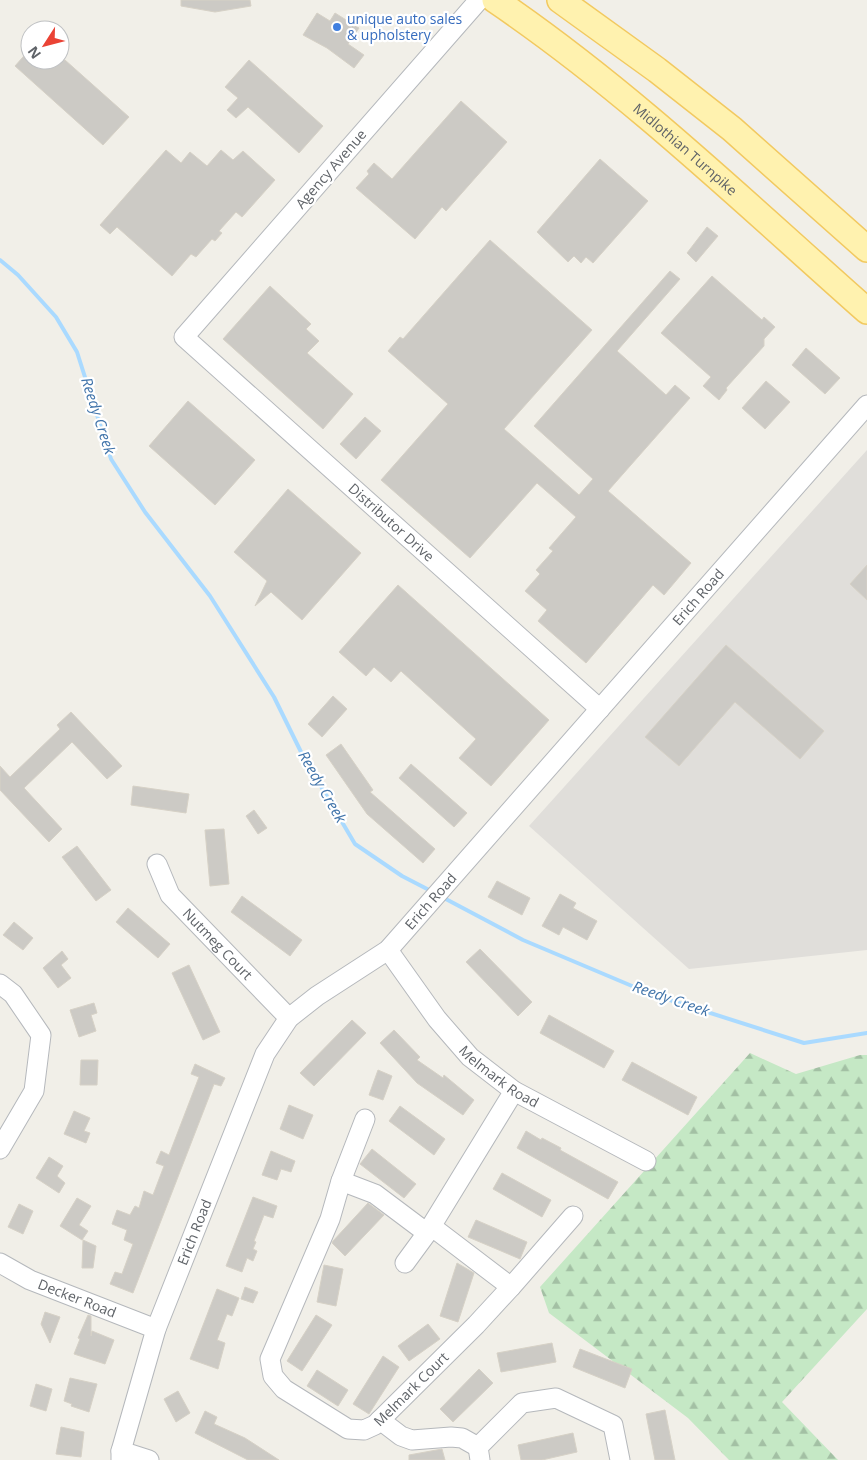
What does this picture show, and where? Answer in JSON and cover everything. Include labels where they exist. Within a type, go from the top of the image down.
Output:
[{"type":"main road","name":"Midlothian Turnpike","points":[[495,0],[540,31],[647,116],[867,311]]},
{"type":"main road","points":[[560,0],[657,70],[732,129],[867,249]]},
{"type":"street","name":"Agency Avenue","points":[[184,337],[479,0]]},
{"type":"street","name":"Distributor Drive","points":[[184,337],[600,708]]},
{"type":"street","name":"Erich Road","points":[[121,1456],[156,1329],[265,1054],[289,1018],[317,996],[388,950],[867,405]]},
{"type":"street","name":"Nutmeg Court","points":[[158,864],[170,895],[289,1018]]},
{"type":"street","name":"Melmark Road","points":[[388,950],[437,1019],[470,1057],[514,1091],[646,1161]]},
{"type":"street","points":[[0,984],[13,994],[41,1034],[34,1091],[0,1149]]},
{"type":"street","points":[[405,1263],[429,1229],[514,1091]]},
{"type":"street","name":"Melmark Court","points":[[366,1119],[341,1181],[330,1219],[270,1359],[273,1376],[284,1389],[348,1429],[364,1430],[375,1425],[476,1325],[573,1216]]},
{"type":"street","points":[[341,1181],[375,1194],[429,1229],[511,1287]]},
{"type":"street","name":"Decker Road","points":[[0,1263],[30,1280],[156,1329]]},
{"type":"street","points":[[380,1420],[401,1436],[412,1440],[462,1438],[479,1454],[522,1403],[556,1398],[613,1425],[620,1460]]},
{"type":"street","points":[[121,1456],[150,1460]]},
{"type":"shaded area","points":[[867,450],[867,950],[689,969],[529,826]]},
{"type":"green space","points":[[750,1053],[796,1074],[860,1055],[867,1055],[867,1309],[782,1402],[838,1460],[729,1460],[688,1418],[549,1313],[540,1287]]},
{"type":"building","points":[[181,0],[250,0],[251,6],[215,12],[181,6]]},
{"type":"building","points":[[317,13],[330,21],[335,13],[359,28],[348,44],[364,55],[354,68],[327,48],[303,35]]},
{"type":"building","points":[[20,60],[20,70],[70,70],[70,64],[129,117],[103,145],[15,66]]},
{"type":"building","points":[[249,60],[323,126],[299,153],[248,107],[236,118],[227,110],[238,98],[225,87]]},
{"type":"building","points":[[461,101],[507,142],[446,211],[442,207],[415,239],[356,188],[369,174],[367,171],[374,163],[392,179]]},
{"type":"building","points":[[166,150],[181,163],[190,152],[207,166],[221,150],[233,160],[243,151],[275,180],[242,217],[236,212],[219,231],[222,233],[215,241],[212,239],[196,257],[191,254],[172,276],[117,227],[110,234],[100,225]]},
{"type":"building","points":[[600,159],[648,201],[593,263],[586,257],[581,263],[574,256],[568,262],[537,232]]},
{"type":"building","points":[[707,227],[718,236],[696,262],[687,253]]},
{"type":"building","points":[[490,240],[592,330],[504,429],[579,495],[593,479],[534,426],[670,271],[680,279],[617,351],[666,395],[675,385],[690,398],[608,491],[691,563],[664,595],[653,585],[586,663],[538,621],[547,610],[525,591],[540,574],[536,570],[553,551],[549,548],[576,517],[537,483],[470,558],[381,480],[448,404],[388,351],[400,337],[403,339]]},
{"type":"building","points":[[712,276],[762,320],[764,317],[775,327],[764,339],[764,346],[726,388],[727,390],[719,400],[703,386],[711,377],[661,333]]},
{"type":"building","points":[[270,286],[311,324],[306,329],[319,341],[307,353],[353,394],[323,429],[223,339]]},
{"type":"building","points":[[806,348],[840,378],[825,394],[792,365]]},
{"type":"building","points":[[766,381],[790,402],[765,429],[742,408]]},
{"type":"building","points":[[188,401],[255,460],[215,505],[149,446]]},
{"type":"building","points":[[365,417],[381,431],[356,459],[340,444]]},
{"type":"building","points":[[288,489],[361,553],[302,620],[271,592],[255,606],[267,581],[234,552]]},
{"type":"building","points":[[867,565],[867,600],[850,584]]},
{"type":"building","points":[[398,585],[549,720],[491,786],[459,758],[476,739],[401,671],[391,682],[374,667],[366,676],[339,652]]},
{"type":"building","points":[[726,645],[824,731],[800,759],[735,702],[679,766],[645,737]]},
{"type":"building","points":[[333,696],[347,709],[322,737],[308,724]]},
{"type":"building","points":[[71,712],[122,766],[107,779],[72,742],[24,788],[62,829],[49,842],[0,790],[0,766],[10,777],[60,729],[57,725]]},
{"type":"building","points":[[341,744],[373,790],[370,792],[435,849],[423,863],[367,814],[326,755]]},
{"type":"building","points":[[411,764],[467,813],[454,827],[399,778]]},
{"type":"building","points":[[133,786],[189,794],[186,813],[131,805]]},
{"type":"building","points":[[254,810],[267,828],[258,834],[246,816]]},
{"type":"building","points":[[224,829],[229,884],[210,886],[205,830]]},
{"type":"building","points":[[77,846],[111,890],[96,901],[62,857]]},
{"type":"building","points":[[497,881],[530,898],[522,915],[488,897]]},
{"type":"building","points":[[560,894],[576,903],[573,908],[597,921],[587,940],[563,927],[559,935],[542,926]]},
{"type":"building","points":[[242,896],[302,940],[290,956],[231,912]]},
{"type":"building","points":[[128,908],[170,944],[158,958],[116,922]]},
{"type":"building","points":[[14,922],[33,938],[23,950],[3,935]]},
{"type":"building","points":[[480,949],[532,1002],[518,1016],[466,962]]},
{"type":"building","points":[[62,951],[68,959],[61,965],[71,978],[58,988],[43,968]]},
{"type":"building","points":[[189,965],[220,1032],[203,1040],[172,973]]},
{"type":"building","points":[[94,1003],[97,1013],[91,1015],[96,1031],[79,1037],[70,1010]]},
{"type":"building","points":[[549,1015],[614,1051],[604,1068],[540,1033]]},
{"type":"building","points":[[352,1020],[366,1033],[314,1086],[300,1073]]},
{"type":"building","points":[[394,1030],[420,1057],[417,1060],[443,1078],[444,1075],[474,1100],[463,1115],[417,1083],[380,1043]]},
{"type":"building","points":[[81,1060],[98,1060],[97,1085],[80,1085]]},
{"type":"building","points":[[632,1062],[697,1097],[688,1115],[622,1080]]},
{"type":"building","points":[[195,1064],[225,1078],[221,1086],[214,1084],[133,1293],[110,1284],[115,1272],[122,1274],[133,1244],[124,1240],[127,1230],[112,1224],[117,1210],[130,1215],[135,1206],[139,1208],[144,1191],[153,1195],[164,1166],[156,1163],[161,1151],[169,1155],[199,1077],[191,1074]]},
{"type":"building","points":[[378,1070],[392,1076],[383,1100],[369,1095]]},
{"type":"building","points":[[289,1105],[313,1115],[303,1139],[280,1129]]},
{"type":"building","points":[[400,1106],[445,1139],[434,1155],[389,1121]]},
{"type":"building","points":[[74,1111],[90,1118],[84,1131],[90,1133],[86,1143],[64,1134]]},
{"type":"building","points":[[526,1131],[541,1140],[542,1138],[561,1148],[560,1150],[618,1182],[608,1199],[517,1148]]},
{"type":"building","points":[[372,1149],[416,1184],[404,1198],[360,1164]]},
{"type":"building","points":[[271,1151],[295,1161],[291,1172],[281,1169],[277,1180],[262,1175]]},
{"type":"building","points":[[49,1157],[63,1166],[57,1176],[65,1183],[59,1193],[36,1178]]},
{"type":"building","points":[[502,1173],[551,1200],[542,1217],[493,1189]]},
{"type":"building","points":[[253,1197],[277,1206],[273,1218],[264,1215],[254,1241],[256,1242],[253,1249],[257,1251],[253,1261],[247,1258],[242,1272],[226,1266]]},
{"type":"building","points":[[77,1198],[91,1206],[79,1225],[88,1231],[82,1240],[60,1226]]},
{"type":"building","points":[[368,1203],[384,1215],[345,1256],[332,1243]]},
{"type":"building","points":[[19,1204],[33,1211],[23,1234],[8,1227]]},
{"type":"building","points":[[476,1220],[527,1242],[520,1259],[468,1237]]},
{"type":"building","points":[[83,1240],[96,1246],[93,1268],[82,1268]]},
{"type":"building","points":[[457,1263],[474,1273],[458,1322],[440,1316]]},
{"type":"building","points":[[324,1265],[343,1269],[336,1306],[317,1302]]},
{"type":"building","points":[[245,1287],[258,1292],[253,1303],[241,1299]]},
{"type":"building","points":[[217,1289],[239,1298],[232,1316],[227,1314],[217,1340],[225,1343],[218,1369],[190,1359]]},
{"type":"building","points":[[45,1312],[60,1317],[50,1343],[41,1324]]},
{"type":"building","points":[[88,1315],[91,1316],[91,1336],[92,1331],[114,1340],[105,1364],[74,1354],[80,1339],[78,1338]]},
{"type":"building","points":[[316,1315],[332,1325],[302,1371],[287,1361]]},
{"type":"building","points":[[428,1324],[440,1339],[409,1361],[398,1346]]},
{"type":"building","points":[[552,1343],[556,1362],[501,1372],[497,1353]]},
{"type":"building","points":[[580,1349],[632,1369],[625,1388],[573,1367]]},
{"type":"building","points":[[383,1356],[399,1367],[369,1414],[353,1404]]},
{"type":"building","points":[[479,1369],[493,1383],[453,1422],[440,1409]]},
{"type":"building","points":[[317,1370],[348,1390],[338,1406],[307,1386]]},
{"type":"building","points":[[70,1378],[97,1384],[89,1412],[71,1406],[72,1404],[64,1401]]},
{"type":"building","points":[[36,1384],[52,1389],[46,1411],[30,1406]]},
{"type":"building","points":[[178,1391],[190,1413],[176,1422],[164,1399]]},
{"type":"building","points":[[665,1410],[675,1460],[655,1460],[646,1414]]},
{"type":"building","points":[[205,1411],[217,1417],[214,1424],[245,1438],[279,1460],[248,1460],[195,1433]]},
{"type":"building","points":[[61,1427],[84,1432],[81,1457],[56,1454]]},
{"type":"building","points":[[573,1433],[577,1452],[542,1460],[521,1460],[518,1445]]},
{"type":"building","points":[[442,1449],[445,1460],[409,1460],[409,1455]]},
{"type":"waterway","name":"Reedy Creek","points":[[0,260],[18,275],[56,317],[77,352],[111,459],[145,512],[210,596],[274,697],[303,756],[355,844],[402,876],[431,891]]},
{"type":"waterway","name":"Reedy Creek","points":[[442,897],[523,940],[651,994],[804,1043],[867,1033]]},
{"type":"place","name":"unique auto sales & upholstery","points":[[337,27]]}]
